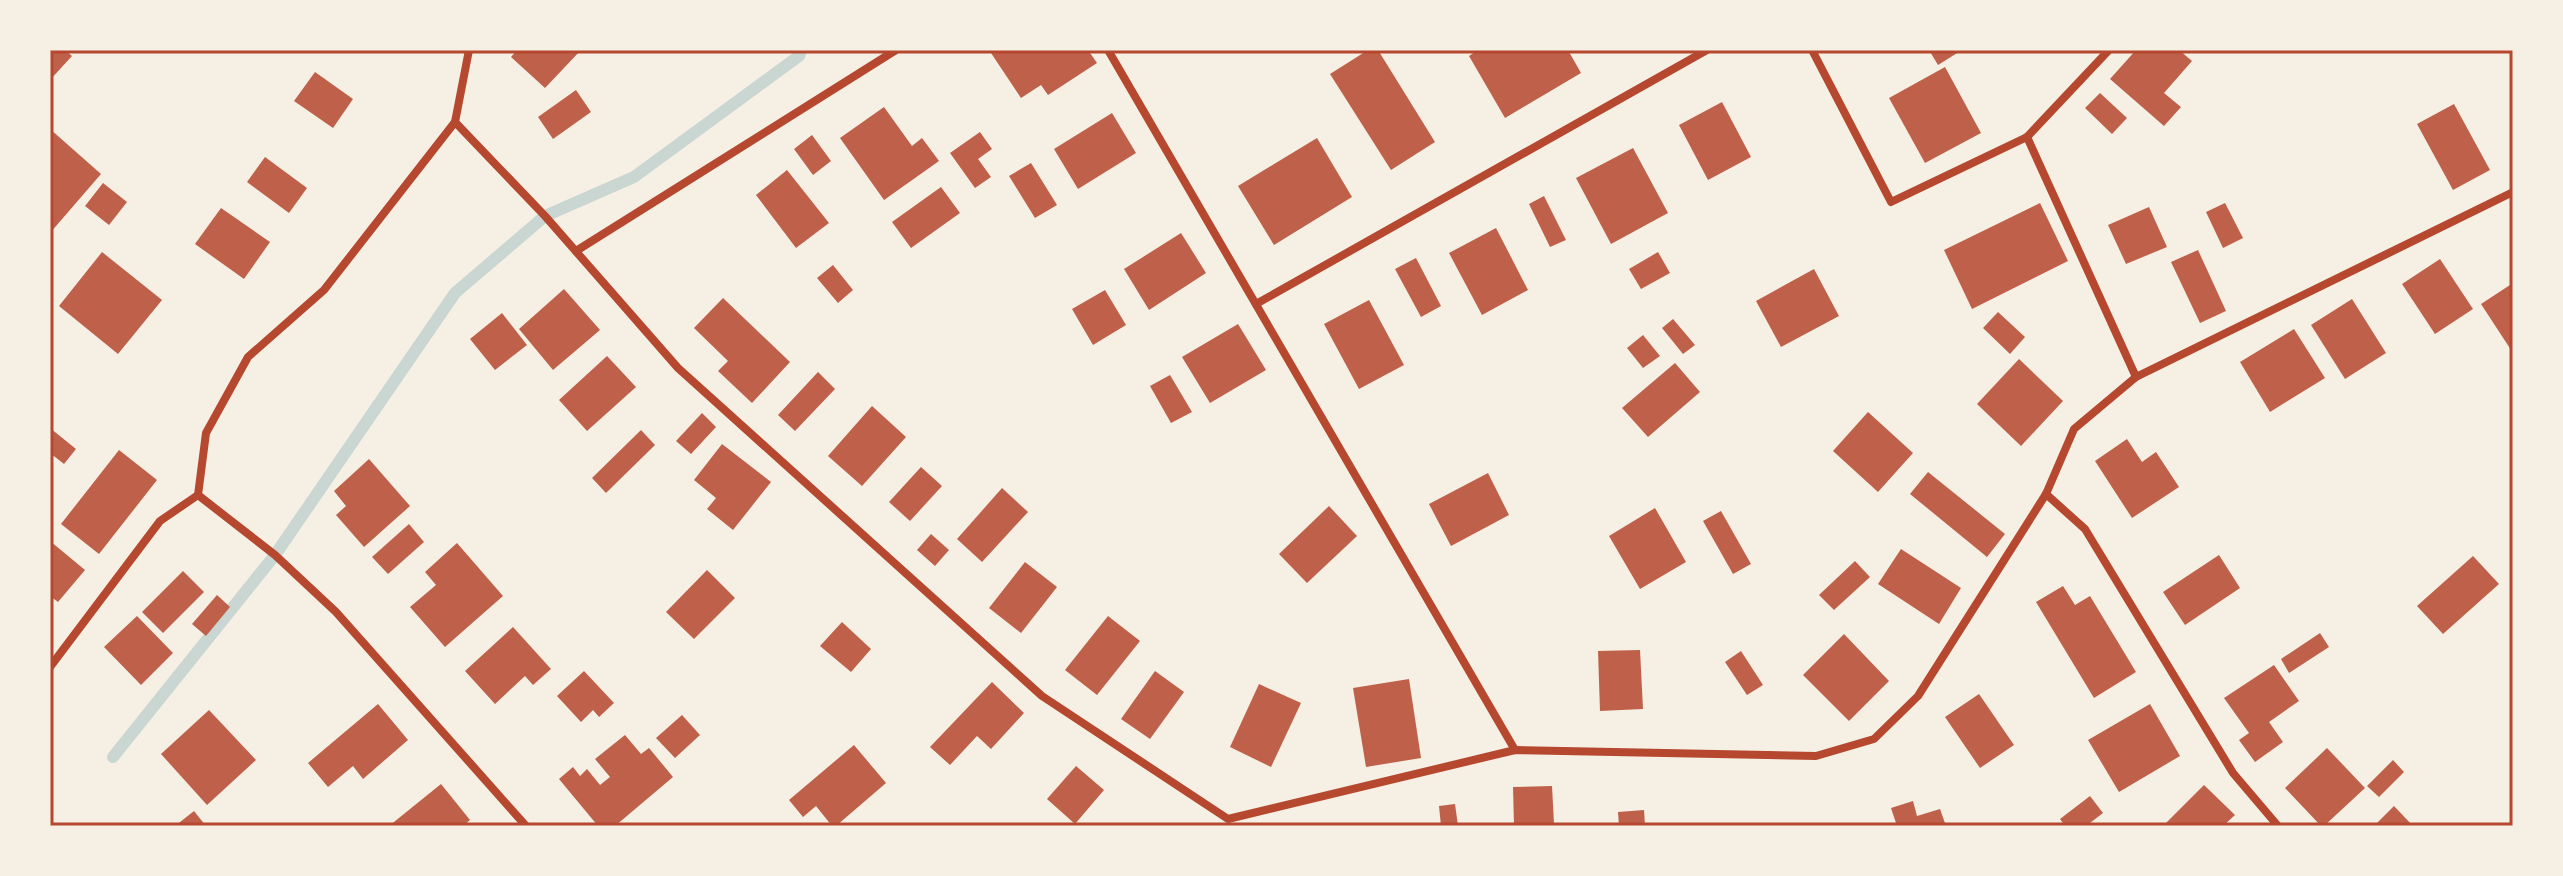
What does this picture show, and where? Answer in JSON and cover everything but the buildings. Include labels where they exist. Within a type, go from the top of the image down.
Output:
[{"type":"street","points":[[50,667],[160,521],[198,495],[206,433],[248,357],[324,290],[455,122],[469,50]]},
{"type":"street","points":[[576,251],[896,50]]},
{"type":"street","points":[[1108,50],[1515,750]]},
{"type":"street","points":[[1256,304],[1707,50]]},
{"type":"street","points":[[1812,50],[1891,202],[2027,137],[2109,50]]},
{"type":"street","points":[[455,122],[576,251],[678,368],[1042,696],[1228,819],[1515,750],[1816,756],[1874,739],[1918,696],[2046,494],[2074,429],[2136,377],[2513,192]]},
{"type":"street","points":[[2027,137],[2136,377]]},
{"type":"street","points":[[2046,494],[2085,529],[2233,773],[2278,826]]},
{"type":"street","points":[[198,495],[275,555],[336,612],[526,826]]},
{"type":"waterway","points":[[113,757],[275,555],[455,293],[545,216],[634,177],[799,56],[801,50]]}]
